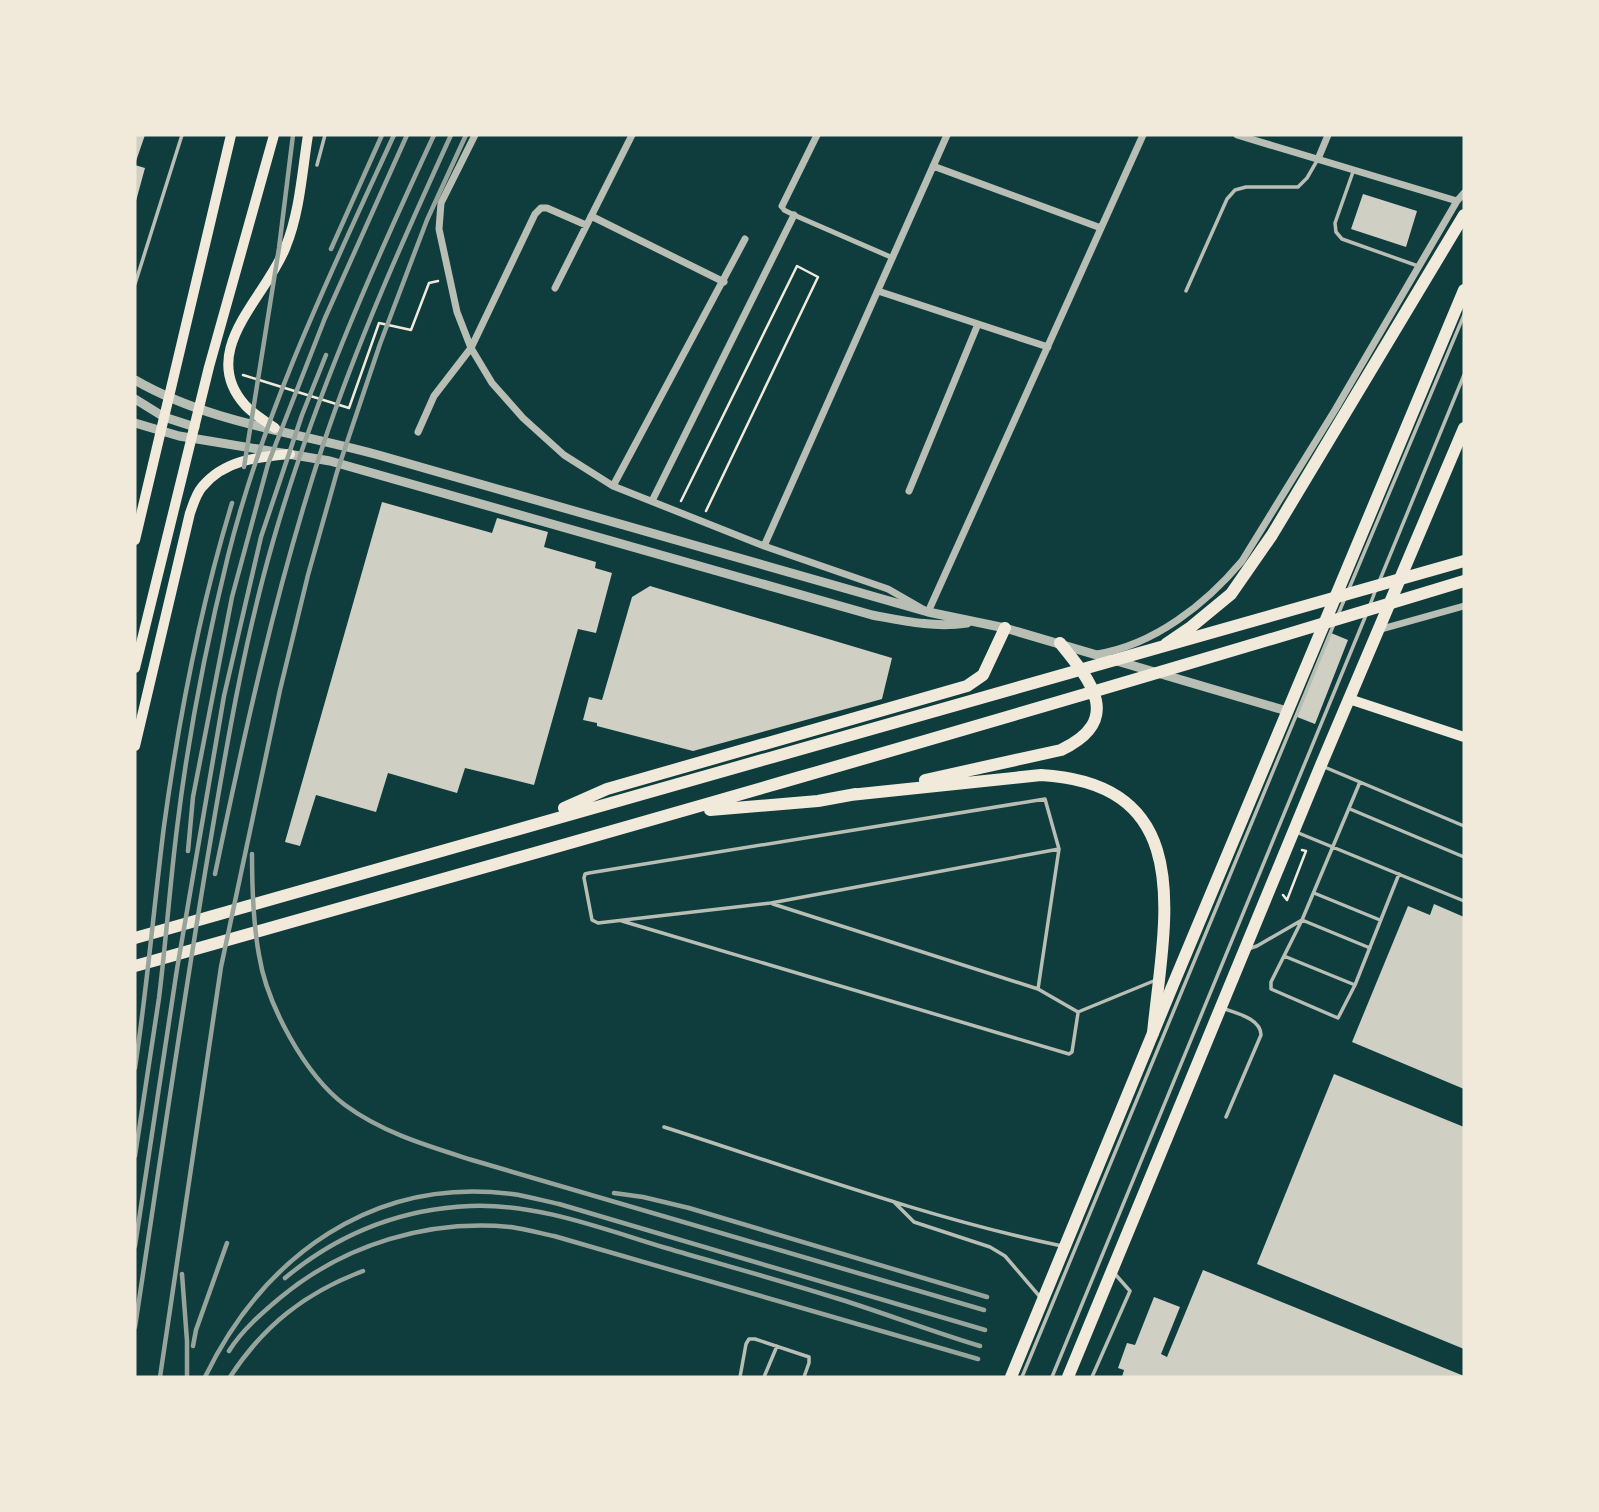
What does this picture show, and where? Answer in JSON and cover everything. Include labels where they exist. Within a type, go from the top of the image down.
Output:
[{"type":"main road","points":[[135,540],[232,135]]},
{"type":"main road","points":[[135,668],[195,427],[274,135]]},
{"type":"main road","points":[[275,428],[246,407],[235,392],[230,381],[229,351],[238,326],[286,248],[299,199],[308,135]]},
{"type":"main road","points":[[1157,650],[1191,627],[1231,594],[1272,535],[1464,215]]},
{"type":"main road","points":[[1011,1377],[1464,290]]},
{"type":"main road","points":[[1069,1377],[1220,1007],[1464,428]]},
{"type":"main road","points":[[135,746],[190,513],[201,488],[217,473],[240,461],[290,454]]},
{"type":"main road","points":[[135,938],[524,825],[1157,650],[1464,560]]},
{"type":"main road","points":[[135,966],[1169,671],[1464,581]]},
{"type":"main road","points":[[524,825],[607,789],[967,686],[984,675],[1005,628]]},
{"type":"main road","points":[[682,812],[818,801],[1030,758],[1077,743],[1089,731],[1094,718],[1097,709],[1095,691],[1060,643]]},
{"type":"main road","points":[[1349,699],[1464,737]]},
{"type":"main road","points":[[850,795],[1041,775],[1070,776],[1097,784],[1129,804],[1143,820],[1153,839],[1164,876],[1165,914],[1153,1033]]},
{"type":"street","points":[[475,135],[440,203],[439,229],[457,312],[471,348],[492,383],[523,418],[564,455],[613,486],[764,546],[888,589],[928,612]]},
{"type":"street","points":[[555,288],[632,135]]},
{"type":"street","points":[[817,135],[782,206],[784,211],[893,258]]},
{"type":"street","points":[[764,546],[947,135]]},
{"type":"street","points":[[928,612],[1143,135]]},
{"type":"street","points":[[1237,135],[1457,201]]},
{"type":"street","points":[[1318,159],[1328,135]]},
{"type":"street","points":[[933,166],[1101,229]]},
{"type":"street","points":[[1097,654],[1115,651],[1157,632],[1197,605],[1226,580],[1242,561],[1464,193]]},
{"type":"street","points":[[418,432],[434,396],[471,348],[535,214],[541,208],[547,208],[586,225]]},
{"type":"street","points":[[652,501],[794,215]]},
{"type":"street","points":[[591,216],[723,282]]},
{"type":"street","points":[[613,486],[745,239]]},
{"type":"street","points":[[878,290],[1048,347]]},
{"type":"street","points":[[909,491],[978,324]]},
{"type":"street","points":[[135,380],[187,405],[430,469],[928,612],[1060,643],[1287,711]]},
{"type":"street","points":[[135,399],[164,417],[195,427]]},
{"type":"street","points":[[135,423],[179,436],[330,461],[872,615],[950,626],[974,622]]},
{"type":"street","points":[[1403,572],[1464,560]]},
{"type":"street","points":[[1378,630],[1464,606]]},
{"type":"lane","points":[[135,284],[182,135]]},
{"type":"lane","points":[[317,166],[325,135]]},
{"type":"lane","points":[[1186,291],[1227,199],[1235,190],[1246,187],[1298,187],[1318,159]]},
{"type":"lane","points":[[1354,170],[1335,223],[1336,232],[1342,239],[1419,266]]},
{"type":"lane","points":[[1022,1377],[1298,708],[1464,315]]},
{"type":"lane","points":[[1052,1377],[1464,376]]},
{"type":"lane","points":[[1321,765],[1464,826]]},
{"type":"lane","points":[[1360,782],[1303,920],[1271,982],[1271,989],[1338,1018],[1355,985],[1399,874]]},
{"type":"lane","points":[[1038,989],[1059,849],[1045,799],[585,874],[594,923],[771,903],[1059,849]]},
{"type":"lane","points":[[1350,809],[1464,856]]},
{"type":"lane","points":[[1294,831],[1464,901]]},
{"type":"lane","points":[[1314,893],[1381,920]]},
{"type":"lane","points":[[771,903],[1038,989],[1078,1012]]},
{"type":"lane","points":[[620,920],[1069,1054],[1072,1052],[1078,1012]]},
{"type":"lane","points":[[1244,950],[1257,946],[1303,920]]},
{"type":"lane","points":[[1303,920],[1370,948]]},
{"type":"lane","points":[[1284,956],[1355,985]]},
{"type":"lane","points":[[1078,1012],[1158,980]]},
{"type":"lane","points":[[1220,1007],[1256,1023],[1261,1029],[1261,1035],[1226,1117]]},
{"type":"lane","points":[[664,1127],[892,1201],[995,1231],[1064,1247]]},
{"type":"lane","points":[[892,1201],[914,1222],[990,1247],[1005,1256],[1042,1300]]},
{"type":"lane","points":[[1092,1377],[1130,1291],[1112,1270]]},
{"type":"lane","points":[[740,1377],[749,1339],[809,1357],[804,1377]]},
{"type":"lane","points":[[764,1377],[777,1346]]},
{"type":"path","points":[[676,511],[797,266],[818,277],[701,521]]},
{"type":"path","points":[[244,375],[349,408],[379,323],[411,330],[429,283],[450,278]]},
{"type":"path","points":[[1286,851],[1299,857],[1283,896],[1287,900],[1306,851]]},
{"type":"building","points":[[135,135],[145,135],[135,164]]},
{"type":"building","points":[[135,165],[145,168],[136,201],[135,201]]},
{"type":"building","points":[[1363,194],[1417,211],[1406,247],[1351,229]]},
{"type":"building","points":[[382,502],[492,533],[497,518],[548,532],[544,547],[596,562],[595,568],[612,573],[596,633],[578,629],[534,785],[465,768],[457,793],[388,773],[376,812],[316,795],[300,846],[285,842]]},
{"type":"building","points":[[650,586],[892,658],[882,699],[693,751],[583,720],[589,697],[602,700],[632,597]]},
{"type":"building","points":[[1331,633],[1348,640],[1315,724],[1297,717]]},
{"type":"building","points":[[1434,904],[1464,917],[1464,1089],[1352,1042],[1408,906],[1430,915]]},
{"type":"building","points":[[1334,1074],[1464,1127],[1464,1349],[1257,1264]]},
{"type":"building","points":[[1203,1270],[1464,1377],[1122,1377],[1124,1370],[1118,1368],[1127,1343],[1135,1345],[1154,1297],[1180,1307],[1161,1354],[1167,1357]]},
{"type":"railway","points":[[244,467],[279,248],[293,135]]},
{"type":"railway","points":[[331,249],[382,135]]},
{"type":"railway","points":[[135,1156],[159,998],[192,725],[228,556],[243,501],[280,394],[301,341],[394,135]]},
{"type":"railway","points":[[188,851],[193,797],[232,597],[268,464],[325,318],[407,135]]},
{"type":"railway","points":[[135,1327],[212,831],[252,621],[290,486],[326,384],[367,283],[434,135]]},
{"type":"railway","points":[[215,874],[250,713],[305,501],[366,329],[451,135]]},
{"type":"railway","points":[[160,1377],[221,967],[280,690],[308,575],[337,472],[380,344],[427,220],[466,135]]},
{"type":"railway","points":[[135,1246],[177,969],[224,696],[261,537],[302,415],[326,355]]},
{"type":"railway","points":[[135,1068],[176,744],[200,623],[232,503]]},
{"type":"railway","points":[[252,854],[257,943],[263,975],[279,1017],[302,1058],[316,1076],[330,1092],[360,1115],[406,1138],[472,1160],[984,1310]]},
{"type":"railway","points":[[205,1377],[229,1334],[258,1295],[291,1261],[328,1233],[369,1212],[414,1198],[461,1192],[512,1194],[559,1204],[985,1330]]},
{"type":"railway","points":[[614,1193],[689,1208],[987,1297]]},
{"type":"railway","points":[[285,1278],[326,1249],[395,1218],[444,1208],[495,1206],[545,1213],[594,1226],[775,1279],[980,1346]]},
{"type":"railway","points":[[229,1351],[260,1315],[306,1278],[360,1249],[419,1232],[480,1226],[511,1227],[554,1236],[978,1359]]},
{"type":"railway","points":[[193,1346],[196,1330],[227,1243]]},
{"type":"railway","points":[[230,1377],[272,1326],[304,1300],[363,1271]]},
{"type":"railway","points":[[182,1274],[187,1377]]}]
